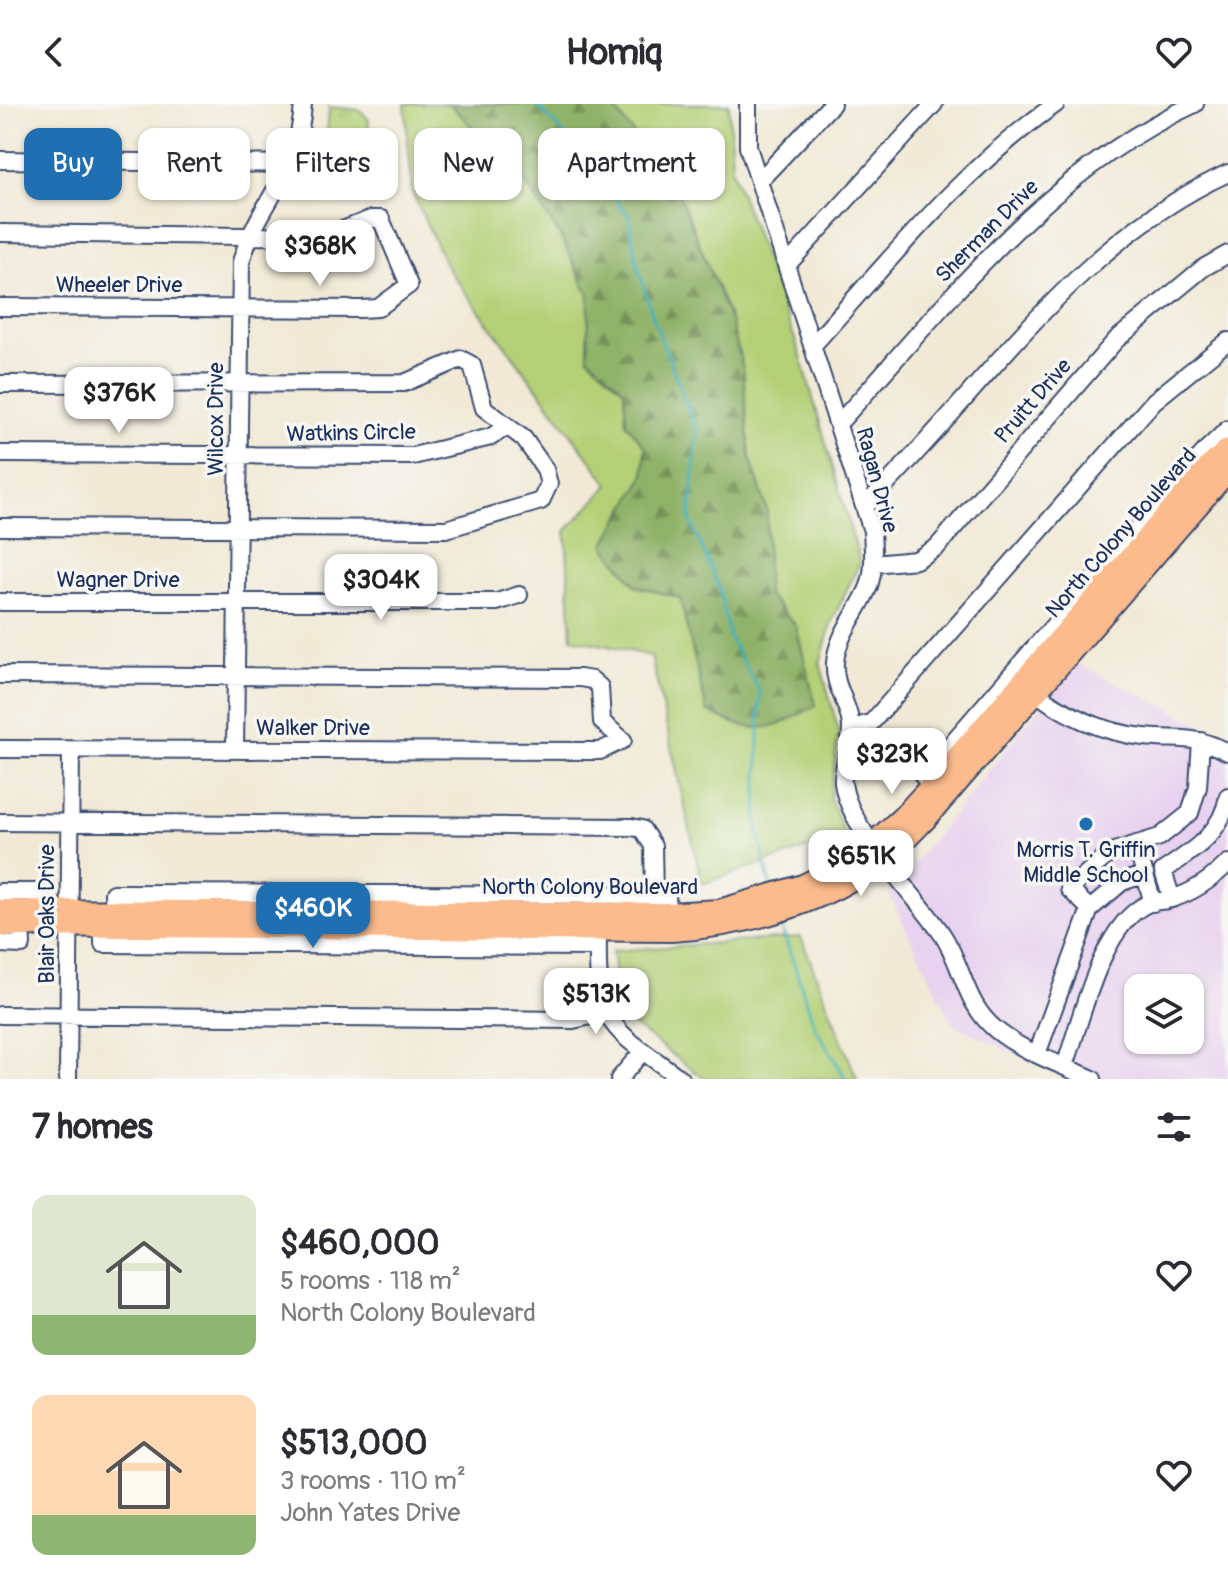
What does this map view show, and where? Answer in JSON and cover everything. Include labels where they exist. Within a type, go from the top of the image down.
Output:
[{"type":"main road","name":"North Colony Boulevard","points":[[0,926],[21,926],[69,918],[108,918],[598,930],[709,928],[760,917],[829,892],[878,851],[928,817],[1206,469],[1228,449]]},
{"type":"main road","name":"North Colony Boulevard","points":[[598,930],[668,913],[719,910],[803,885],[878,851],[932,785],[1030,688],[1228,471]]},
{"type":"main road","name":"North Colony Boulevard","points":[[0,910],[38,910],[69,918]]},
{"type":"street","name":"Wilcox Drive","points":[[300,128],[303,104]]},
{"type":"street","name":"Ragan Drive","points":[[748,104],[748,147],[866,505],[873,564],[870,583],[841,638],[835,662],[836,685],[846,706],[851,729],[843,780],[852,808],[878,851],[944,936],[969,998],[994,1028],[1037,1054],[1093,1079]]},
{"type":"street","points":[[760,180],[832,104]]},
{"type":"street","points":[[788,264],[934,104]]},
{"type":"street","points":[[814,344],[967,176],[1013,134],[1056,104]]},
{"type":"street","name":"Sherman Drive","points":[[839,423],[1037,208],[1134,136],[1195,104]]},
{"type":"street","points":[[0,160],[266,164]]},
{"type":"street","points":[[866,505],[913,459],[994,364],[1084,269],[1135,227],[1193,189],[1228,173]]},
{"type":"street","name":"Wilcox Drive","points":[[235,750],[238,307],[241,262],[250,235],[271,200]]},
{"type":"street","name":"Wheeler Drive","points":[[0,307],[378,308],[409,285],[381,219],[371,219],[324,237],[250,235]]},
{"type":"street","points":[[0,233],[250,235]]},
{"type":"street","name":"Pruitt Drive","points":[[873,564],[916,560],[937,547],[1116,340],[1203,268],[1228,254]]},
{"type":"street","points":[[851,729],[872,722],[1154,401],[1228,341]]},
{"type":"street","points":[[0,384],[238,380],[404,383],[461,359],[472,365],[484,408],[524,439],[545,469],[549,484],[541,501],[446,529],[0,527]]},
{"type":"street","name":"Watkins Circle","points":[[0,454],[413,456],[491,437],[507,426]]},
{"type":"street","points":[[932,785],[923,776],[1197,460],[1228,429]]},
{"type":"street","name":"Wagner Drive","points":[[0,602],[497,602],[519,595]]},
{"type":"street","points":[[0,675],[236,676]]},
{"type":"street","name":"Walker Drive","points":[[0,749],[600,751],[623,740],[602,722],[600,687],[592,680],[236,676]]},
{"type":"street","points":[[1030,688],[1113,733],[1201,741],[1228,752]]},
{"type":"street","points":[[1090,909],[1069,889],[1111,852],[1155,838],[1190,813],[1198,787],[1201,741]]},
{"type":"street","name":"Blair Oaks Drive","points":[[68,1079],[71,750]]},
{"type":"street","points":[[1163,871],[1208,839],[1226,807],[1228,796]]},
{"type":"street","points":[[0,822],[632,827],[642,829],[653,846],[654,895]]},
{"type":"street","points":[[1155,838],[1172,899]]},
{"type":"street","points":[[1136,844],[1153,903]]},
{"type":"street","points":[[1065,1066],[1106,951],[1120,925],[1153,903],[1172,899],[1213,878],[1228,863]]},
{"type":"street","points":[[1037,1054],[1090,909],[1122,882],[1145,874]]},
{"type":"street","points":[[0,892],[38,892],[38,910]]},
{"type":"street","points":[[668,913],[667,896],[654,895],[113,893],[103,944],[598,930],[597,979],[604,1013],[643,1051],[681,1079]]},
{"type":"street","points":[[0,944],[22,945],[21,926]]},
{"type":"street","points":[[0,1015],[573,1020],[604,1013]]},
{"type":"street","points":[[619,1079],[643,1051]]},
{"type":"shaded area","name":"Morris T. Griffin Middle School","points":[[1076,663],[1228,738],[1228,1079],[1066,1079],[953,1024],[889,894]]},
{"type":"green space","points":[[405,104],[450,104],[473,128],[414,128],[414,196]]},
{"type":"green space","points":[[450,104],[611,104],[629,128],[538,128],[538,200],[681,200],[731,322],[743,369],[750,457],[767,510],[767,594],[796,626],[816,706],[762,728],[739,725],[707,711],[680,598],[636,586],[604,545],[644,476],[645,447],[626,423],[624,390],[588,357],[589,295],[561,237],[522,179],[522,128],[473,128]]},
{"type":"green space","points":[[611,104],[729,104],[732,170],[800,353],[860,562],[832,621],[820,663],[839,732],[830,798],[845,836],[702,884],[651,656],[572,638],[566,531],[609,485],[446,266],[416,200],[522,200],[522,179],[561,237],[589,295],[588,357],[624,390],[626,423],[645,447],[644,476],[604,545],[636,586],[680,597],[707,711],[796,626],[767,594],[767,510],[750,457],[743,369],[731,322],[681,200],[725,200],[725,128],[629,128]]},
{"type":"green space","points":[[329,107],[360,110],[369,120],[368,128],[327,128]]},
{"type":"green space","points":[[801,937],[857,1079],[705,1079],[620,1015],[612,951]]},
{"type":"waterway","points":[[536,104],[584,156],[629,217],[638,268],[652,314],[697,432],[690,520],[719,588],[730,640],[760,691],[757,824],[770,886]]},
{"type":"waterway","points":[[779,920],[815,1027],[846,1079]]},
{"type":"place","name":"Morris T. Griffin Middle School","points":[[1086,824]]}]
